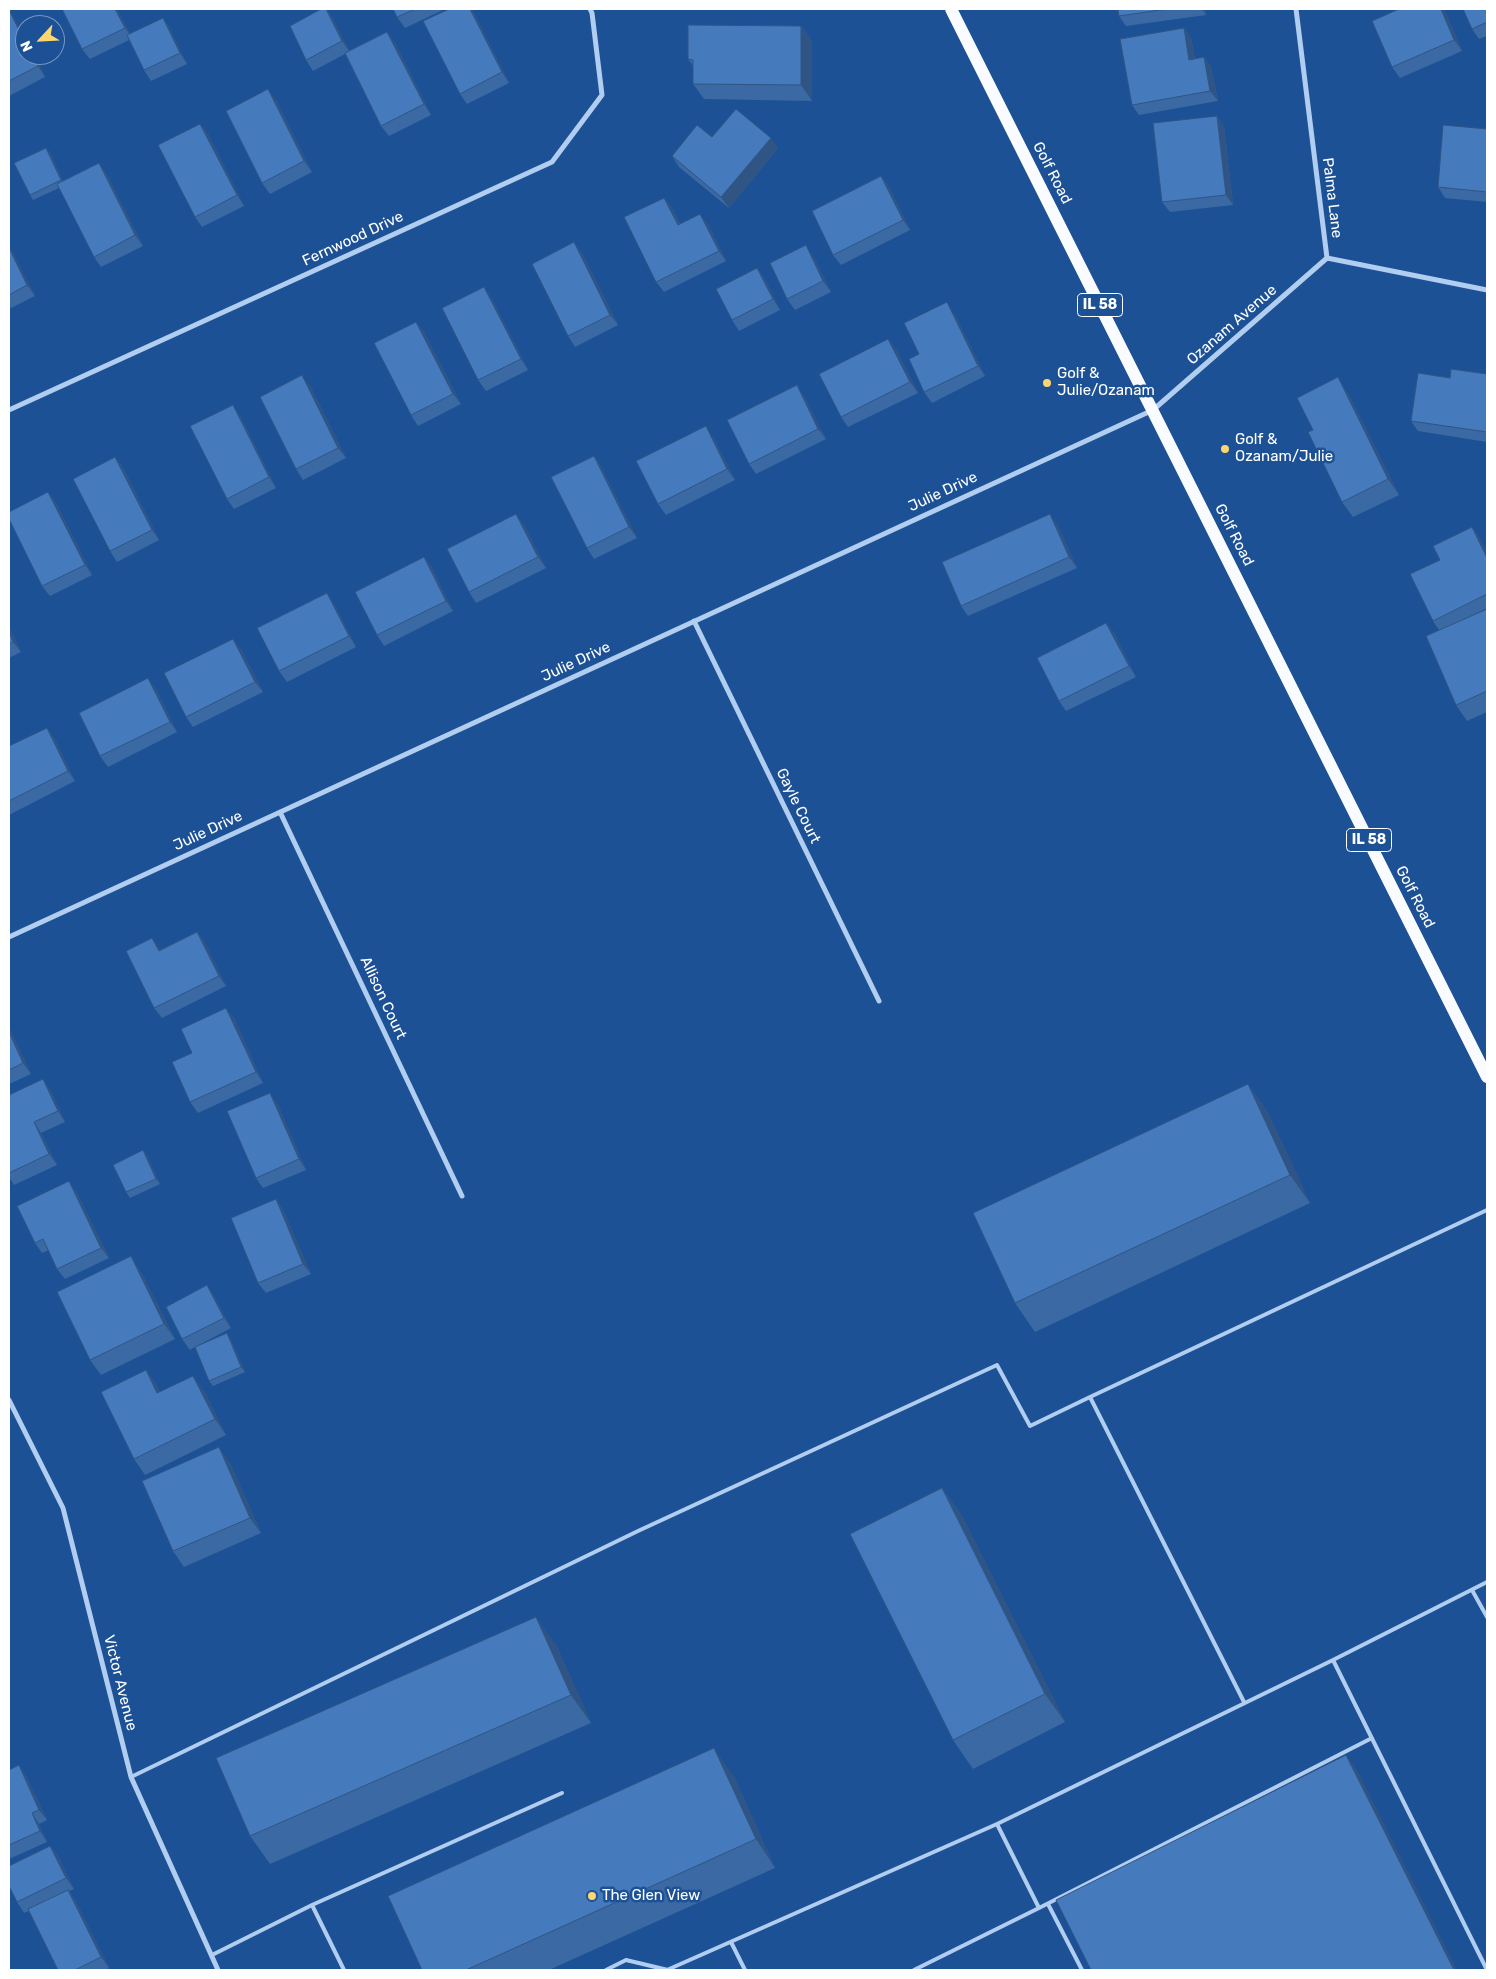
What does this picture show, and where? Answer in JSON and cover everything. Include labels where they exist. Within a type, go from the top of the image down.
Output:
[{"type":"main road","name":"Golf Road","points":[[951,9],[1487,1077]]},
{"type":"street","name":"Fernwood Drive","points":[[9,410],[552,162],[602,95],[590,9]]},
{"type":"street","name":"Palma Lane","points":[[1296,9],[1327,258],[1487,290]]},
{"type":"street","name":"Ozanam Avenue","points":[[1153,410],[1327,258]]},
{"type":"street","name":"Julie Drive","points":[[9,936],[1153,410]]},
{"type":"street","name":"Gayle Court","points":[[694,621],[879,1001]]},
{"type":"street","name":"Allison Court","points":[[280,812],[462,1196]]},
{"type":"street","name":"Victor Avenue","points":[[9,1400],[63,1508],[131,1777],[218,1970]]},
{"type":"lane","points":[[131,1777],[638,1531],[997,1365],[1030,1426],[1487,1210]]},
{"type":"lane","points":[[1090,1397],[1244,1702]]},
{"type":"lane","points":[[606,1970],[626,1960],[667,1970],[731,1942],[997,1824],[1244,1702],[1334,1660],[1487,1582]]},
{"type":"lane","points":[[1472,1590],[1487,1618]]},
{"type":"lane","points":[[1334,1660],[1487,1970]]},
{"type":"lane","points":[[914,1970],[1048,1904],[1372,1738]]},
{"type":"lane","points":[[212,1955],[312,1905],[562,1793]]},
{"type":"lane","points":[[997,1824],[1039,1908]]},
{"type":"lane","points":[[1048,1904],[1082,1970]]},
{"type":"lane","points":[[312,1905],[344,1970]]},
{"type":"lane","points":[[731,1942],[745,1970]]},
{"type":"building","points":[[62,9],[115,9],[125,28],[82,49]]},
{"type":"building","points":[[321,9],[326,9],[342,41],[306,60],[290,26]]},
{"type":"building","points":[[393,9],[415,9],[397,17]]},
{"type":"building","points":[[449,9],[470,9],[502,72],[460,94],[423,21]]},
{"type":"building","points":[[1118,9],[1167,9],[1119,16]]},
{"type":"building","points":[[1399,9],[1441,9],[1454,40],[1392,67],[1372,21]]},
{"type":"building","points":[[1463,9],[1487,9],[1487,22],[1472,29]]},
{"type":"building","points":[[9,10],[15,22],[15,65],[38,66],[9,81]]},
{"type":"building","points":[[163,18],[180,53],[144,70],[127,35]]},
{"type":"building","points":[[688,25],[801,26],[801,85],[693,84],[693,60],[688,59]]},
{"type":"building","points":[[1184,28],[1189,60],[1204,57],[1210,91],[1132,105],[1120,39]]},
{"type":"building","points":[[387,32],[424,104],[381,126],[345,53]]},
{"type":"building","points":[[268,89],[304,161],[262,183],[226,111]]},
{"type":"building","points":[[736,109],[771,138],[721,197],[672,156],[697,125],[712,137]]},
{"type":"building","points":[[1217,116],[1226,195],[1162,202],[1153,123]]},
{"type":"building","points":[[200,124],[237,195],[195,217],[158,145]]},
{"type":"building","points":[[1443,125],[1487,129],[1487,192],[1438,187]]},
{"type":"building","points":[[46,148],[61,180],[30,195],[14,163]]},
{"type":"building","points":[[99,163],[135,235],[94,257],[57,184]]},
{"type":"building","points":[[881,176],[903,220],[833,255],[812,211]]},
{"type":"building","points":[[664,198],[678,225],[700,214],[719,251],[656,282],[624,217]]},
{"type":"building","points":[[574,242],[610,315],[568,336],[532,264]]},
{"type":"building","points":[[806,245],[823,281],[787,299],[770,263]]},
{"type":"building","points":[[9,248],[27,285],[9,295]]},
{"type":"building","points":[[757,268],[773,299],[732,320],[716,289]]},
{"type":"building","points":[[484,287],[521,359],[478,380],[442,308]]},
{"type":"building","points":[[947,302],[978,366],[924,392],[909,359],[919,354],[904,323]]},
{"type":"building","points":[[416,322],[453,394],[411,415],[374,343]]},
{"type":"building","points":[[888,339],[910,382],[841,417],[819,374]]},
{"type":"building","points":[[1451,369],[1487,374],[1487,432],[1411,421],[1418,373],[1450,378]]},
{"type":"building","points":[[302,375],[338,448],[296,469],[260,397]]},
{"type":"building","points":[[1338,377],[1388,479],[1342,502],[1308,432],[1313,430],[1297,398]]},
{"type":"building","points":[[797,385],[818,429],[749,464],[727,420]]},
{"type":"building","points":[[233,405],[269,477],[227,499],[190,426]]},
{"type":"building","points":[[706,426],[727,469],[658,504],[636,461]]},
{"type":"building","points":[[594,456],[629,527],[587,548],[551,477]]},
{"type":"building","points":[[115,457],[152,530],[110,551],[73,479]]},
{"type":"building","points":[[48,492],[85,565],[42,586],[9,519],[9,512]]},
{"type":"building","points":[[516,514],[538,557],[469,592],[447,549]]},
{"type":"building","points":[[1050,514],[1069,557],[961,606],[942,562]]},
{"type":"building","points":[[1472,527],[1487,558],[1487,594],[1433,621],[1410,574],[1440,560],[1433,546]]},
{"type":"building","points":[[424,557],[446,601],[377,635],[355,592]]},
{"type":"building","points":[[327,593],[349,636],[279,671],[257,628]]},
{"type":"building","points":[[1487,609],[1487,691],[1456,705],[1426,636]]},
{"type":"building","points":[[1106,623],[1129,666],[1059,701],[1037,658]]},
{"type":"building","points":[[9,632],[13,642],[9,644]]},
{"type":"building","points":[[233,639],[255,682],[186,717],[164,673]]},
{"type":"building","points":[[148,678],[170,722],[100,756],[79,713]]},
{"type":"building","points":[[47,728],[68,771],[9,801],[9,746]]},
{"type":"building","points":[[197,932],[219,976],[154,1008],[126,951],[152,938],[159,951]]},
{"type":"building","points":[[226,1008],[256,1072],[190,1102],[172,1062],[192,1053],[181,1029]]},
{"type":"building","points":[[9,1032],[23,1063],[9,1070]]},
{"type":"building","points":[[43,1079],[58,1111],[34,1122],[49,1154],[9,1173],[9,1095]]},
{"type":"building","points":[[1248,1084],[1290,1175],[1015,1303],[973,1213]]},
{"type":"building","points":[[270,1093],[299,1159],[256,1178],[227,1111]]},
{"type":"building","points":[[143,1150],[156,1179],[126,1192],[113,1165]]},
{"type":"building","points":[[69,1181],[101,1248],[57,1269],[43,1239],[35,1243],[17,1206]]},
{"type":"building","points":[[276,1199],[303,1264],[258,1283],[231,1218]]},
{"type":"building","points":[[131,1256],[164,1324],[90,1360],[57,1292]]},
{"type":"building","points":[[207,1285],[224,1318],[182,1339],[166,1307]]},
{"type":"building","points":[[227,1333],[241,1367],[209,1381],[195,1347]]},
{"type":"building","points":[[146,1370],[157,1393],[193,1376],[215,1419],[134,1459],[101,1392]]},
{"type":"building","points":[[219,1447],[250,1518],[173,1551],[142,1481]]},
{"type":"building","points":[[942,1488],[1045,1694],[953,1740],[850,1534]]},
{"type":"building","points":[[536,1617],[571,1695],[250,1836],[216,1758]]},
{"type":"building","name":"The Glen View","points":[[714,1748],[756,1839],[466,1970],[422,1970],[388,1896]]},
{"type":"building","points":[[1346,1755],[1454,1970],[1091,1970],[1056,1900]]},
{"type":"building","points":[[19,1765],[39,1810],[32,1813],[40,1831],[9,1845],[9,1770]]},
{"type":"building","points":[[50,1846],[66,1878],[17,1902],[9,1886],[9,1866]]},
{"type":"building","points":[[68,1890],[101,1957],[75,1970],[58,1970],[28,1909]]},
{"type":"place","name":"Golf & Julie/Ozanam","points":[[1047,383]]},
{"type":"place","name":"Golf & Ozanam/Julie","points":[[1225,449]]},
{"type":"place","name":"The Glen View","points":[[592,1896]]}]
